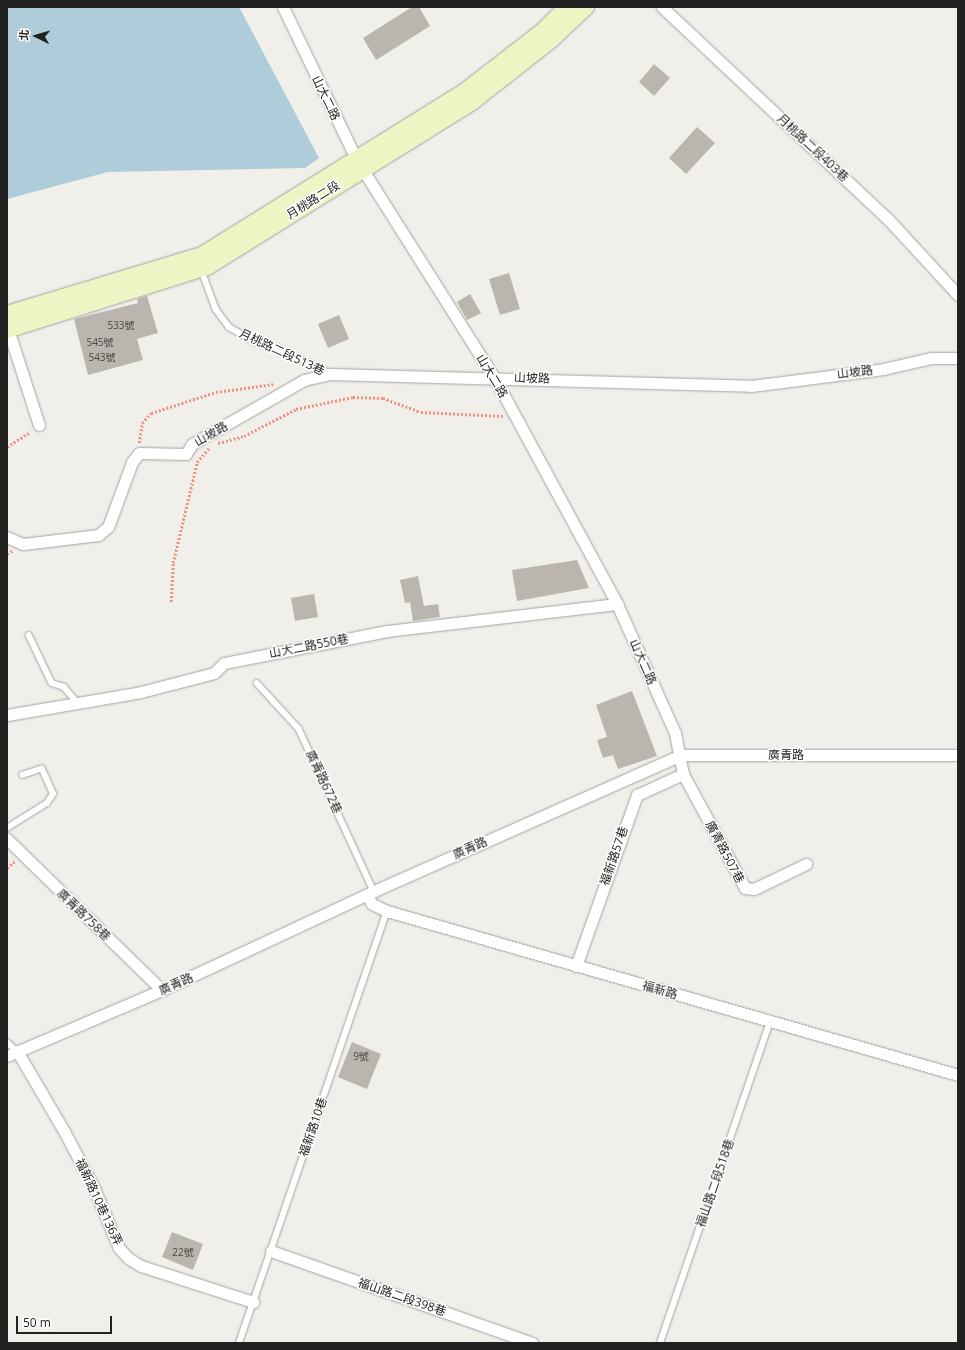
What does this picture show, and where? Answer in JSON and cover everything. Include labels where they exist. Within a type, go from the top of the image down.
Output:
[{"type":"street","name":"山大二路","points":[[283,7],[359,164],[494,377],[617,604],[675,733],[681,755]]},
{"type":"street","name":"月桃路二段","points":[[7,325],[201,269],[464,92],[543,31],[567,7]]},
{"type":"street","name":"月桃路二段","points":[[7,325],[202,255],[359,164],[472,102],[552,39],[586,7]]},
{"type":"street","name":"月桃路二段403巷","points":[[662,7],[888,219],[958,295]]},
{"type":"street","points":[[7,325],[39,425]]},
{"type":"street","name":"山坡路","points":[[139,453],[186,454],[192,444],[212,439],[304,380],[330,374],[494,377],[751,386],[883,369],[931,358],[958,358]]},
{"type":"street","points":[[7,537],[23,544],[98,535],[108,527],[132,462],[139,453]]},
{"type":"street","name":"山大二路550巷","points":[[7,715],[141,692],[214,673],[224,663],[387,630],[617,604]]},
{"type":"street","name":"廣青路","points":[[12,1054],[162,990],[370,893],[681,755],[958,755]]},
{"type":"street","name":"廣青路507巷","points":[[681,755],[683,774],[745,888],[754,889],[806,864]]},
{"type":"street","name":"福新路57巷","points":[[576,966],[637,795],[683,774]]},
{"type":"street","name":"廣青路758巷","points":[[7,839],[162,990]]},
{"type":"street","name":"福新路","points":[[370,893],[372,904],[387,911],[958,1076]]},
{"type":"street","name":"福新路10巷136弄","points":[[12,1054],[64,1131],[93,1186],[119,1248],[128,1258],[141,1266],[253,1302]]},
{"type":"street","name":"福山路二段398巷","points":[[271,1251],[532,1343]]},
{"type":"lane","name":"月桃路二段513巷","points":[[201,269],[216,309],[229,327],[253,341],[278,348],[330,374]]},
{"type":"lane","points":[[29,635],[52,683],[64,686],[78,703]]},
{"type":"lane","name":"廣青路672巷","points":[[257,683],[300,729],[370,893]]},
{"type":"lane","points":[[7,828],[47,803],[53,794],[42,769],[24,775]]},
{"type":"lane","name":"福新路10巷","points":[[239,1343],[387,911]]},
{"type":"lane","name":"福山路二段518巷","points":[[660,1343],[770,1022]]},
{"type":"lane","points":[[7,1042],[12,1054]]},
{"type":"path","points":[[139,453],[142,423],[151,413],[216,392],[265,383],[292,387]]},
{"type":"path","points":[[172,602],[173,563],[197,462],[212,439],[244,436],[296,409],[353,396],[383,398],[421,412],[498,418],[513,412]]},
{"type":"path","points":[[7,446],[39,425]]},
{"type":"water","points":[[7,7],[239,7],[319,158],[305,168],[108,172],[7,199]]},
{"type":"building","points":[[412,7],[419,7],[430,26],[376,60],[363,38]]},
{"type":"building","points":[[654,64],[670,78],[654,96],[639,82]]},
{"type":"building","points":[[697,127],[715,143],[686,174],[669,158]]},
{"type":"building","points":[[509,273],[520,309],[500,315],[489,279]]},
{"type":"building","points":[[470,294],[481,313],[467,320],[457,302]]},
{"type":"building","points":[[147,296],[158,333],[137,339],[143,360],[88,375],[74,319],[138,303],[137,299]]},
{"type":"building","points":[[339,315],[349,339],[328,348],[318,324]]},
{"type":"building","points":[[577,560],[589,588],[517,601],[512,570]]},
{"type":"building","points":[[418,576],[424,606],[438,604],[440,617],[413,621],[410,602],[405,603],[400,580]]},
{"type":"building","points":[[314,594],[318,617],[295,621],[291,598]]},
{"type":"building","points":[[632,691],[657,756],[618,769],[613,755],[603,758],[597,740],[607,737],[596,705]]},
{"type":"building","points":[[352,1042],[381,1054],[367,1089],[338,1077]]},
{"type":"building","points":[[172,1232],[203,1244],[193,1270],[162,1257]]}]
